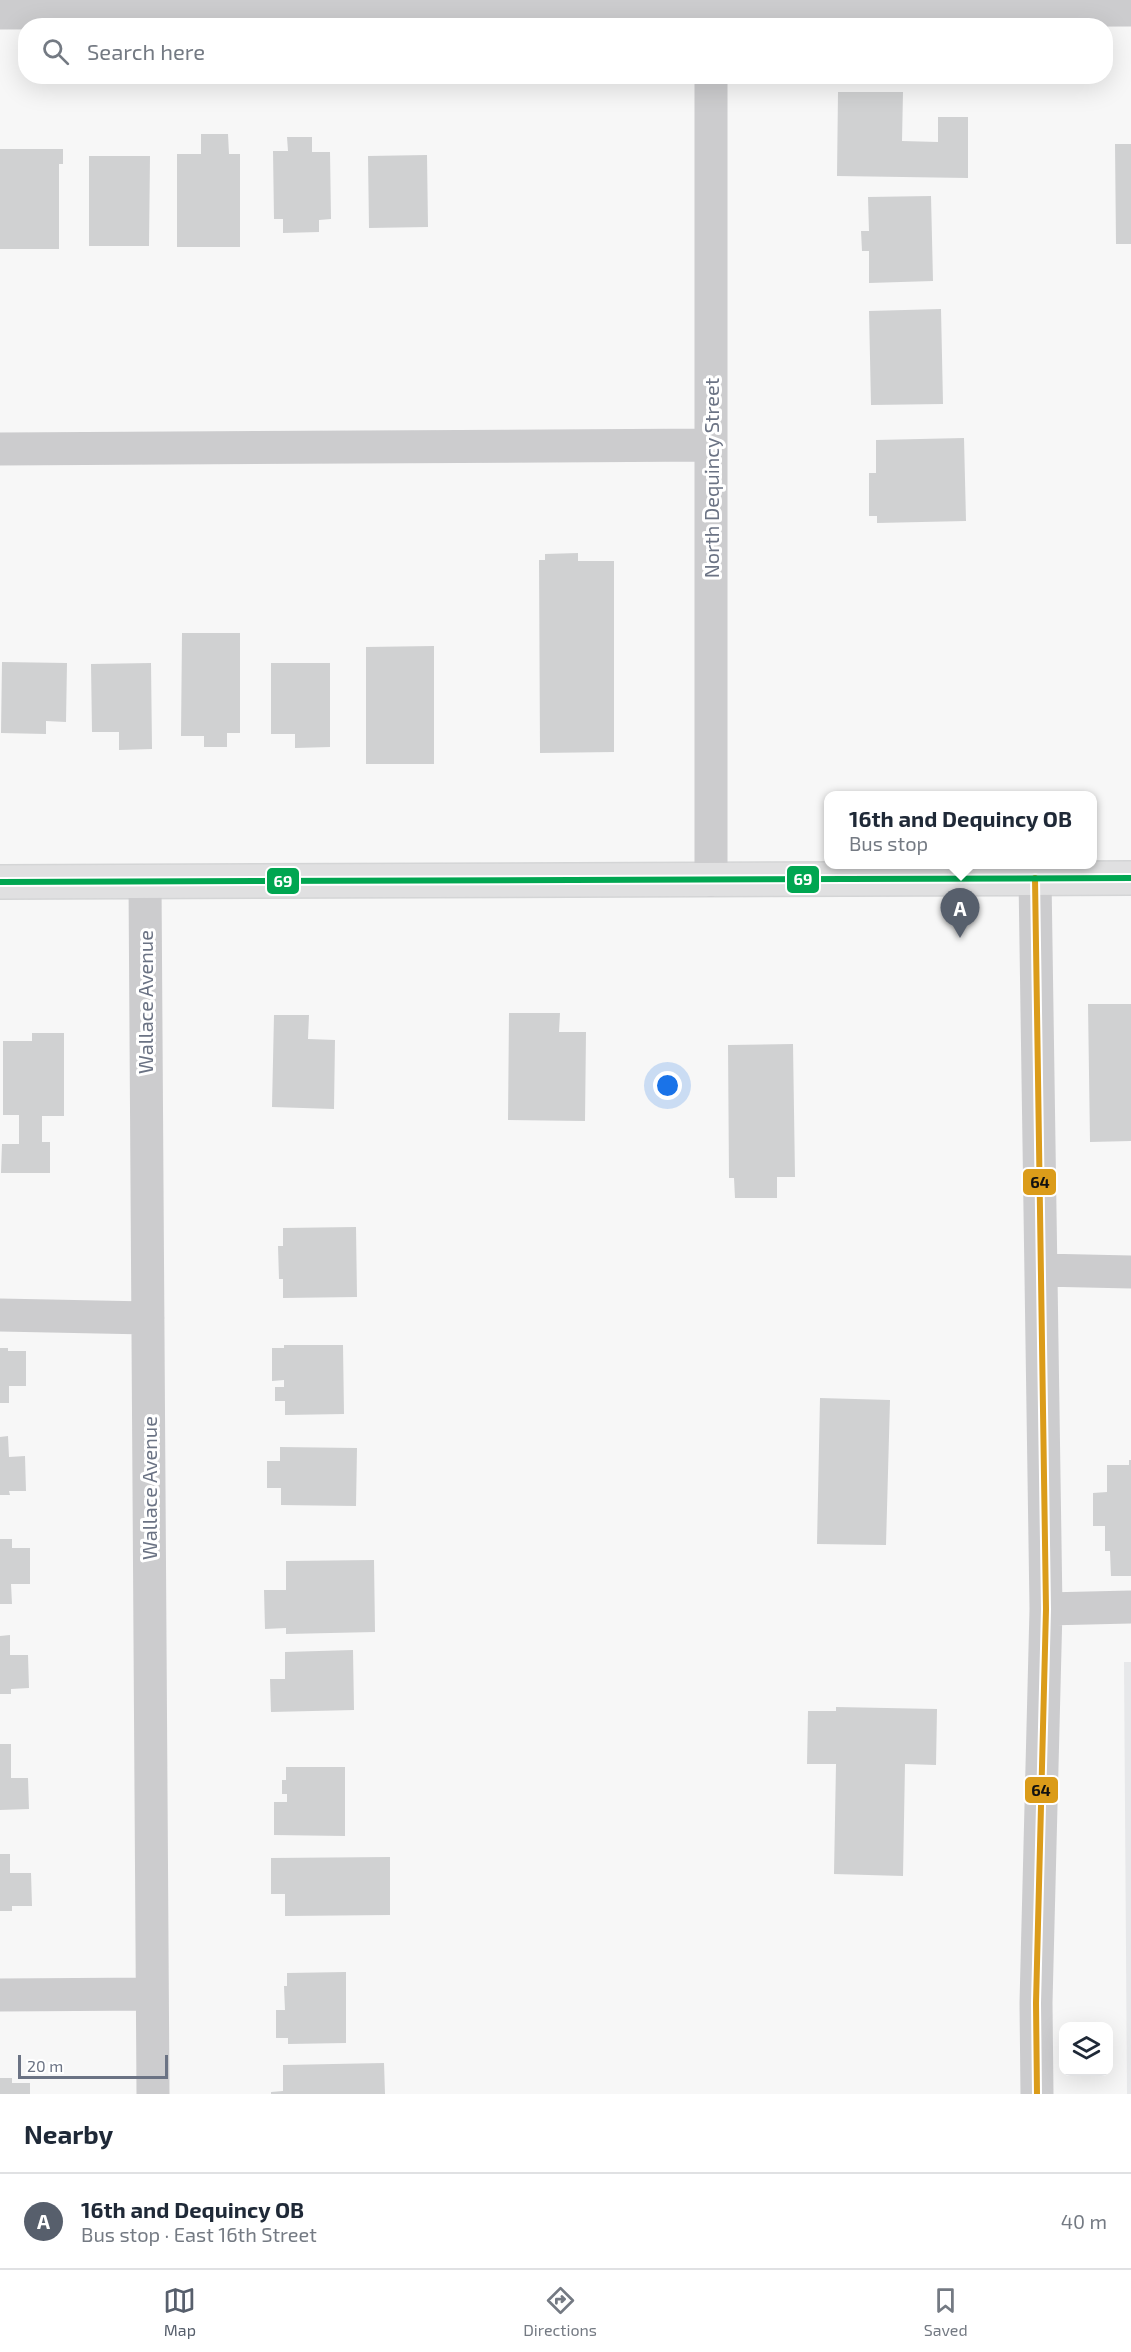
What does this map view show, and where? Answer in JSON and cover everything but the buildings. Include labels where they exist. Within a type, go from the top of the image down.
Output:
[{"type":"main road","points":[[0,882],[1131,878]]},
{"type":"street","points":[[0,13],[1131,10]]},
{"type":"street","name":"North Dequincy Street","points":[[711,84],[711,880]]},
{"type":"street","points":[[0,449],[711,446]]},
{"type":"street","points":[[1035,878],[1046,1609],[1036,1992],[1037,2094]]},
{"type":"street","name":"Wallace Avenue","points":[[145,882],[153,2094]]},
{"type":"street","points":[[1041,1270],[1131,1272]]},
{"type":"street","points":[[0,1315],[148,1318]]},
{"type":"street","points":[[1046,1609],[1131,1607]]},
{"type":"street","points":[[0,1995],[152,1994]]},
{"type":"shaded area","points":[[1124,1662],[1131,1662],[1131,2094],[1127,2094]]},
{"type":"transit line","name":"64","points":[[1035,878],[1046,1609],[1036,2003],[1037,2094]]},
{"type":"transit line","name":"69","points":[[0,882],[1131,878]]},
{"type":"place","name":"16th and Dequincy OB","points":[[960,938]]}]
